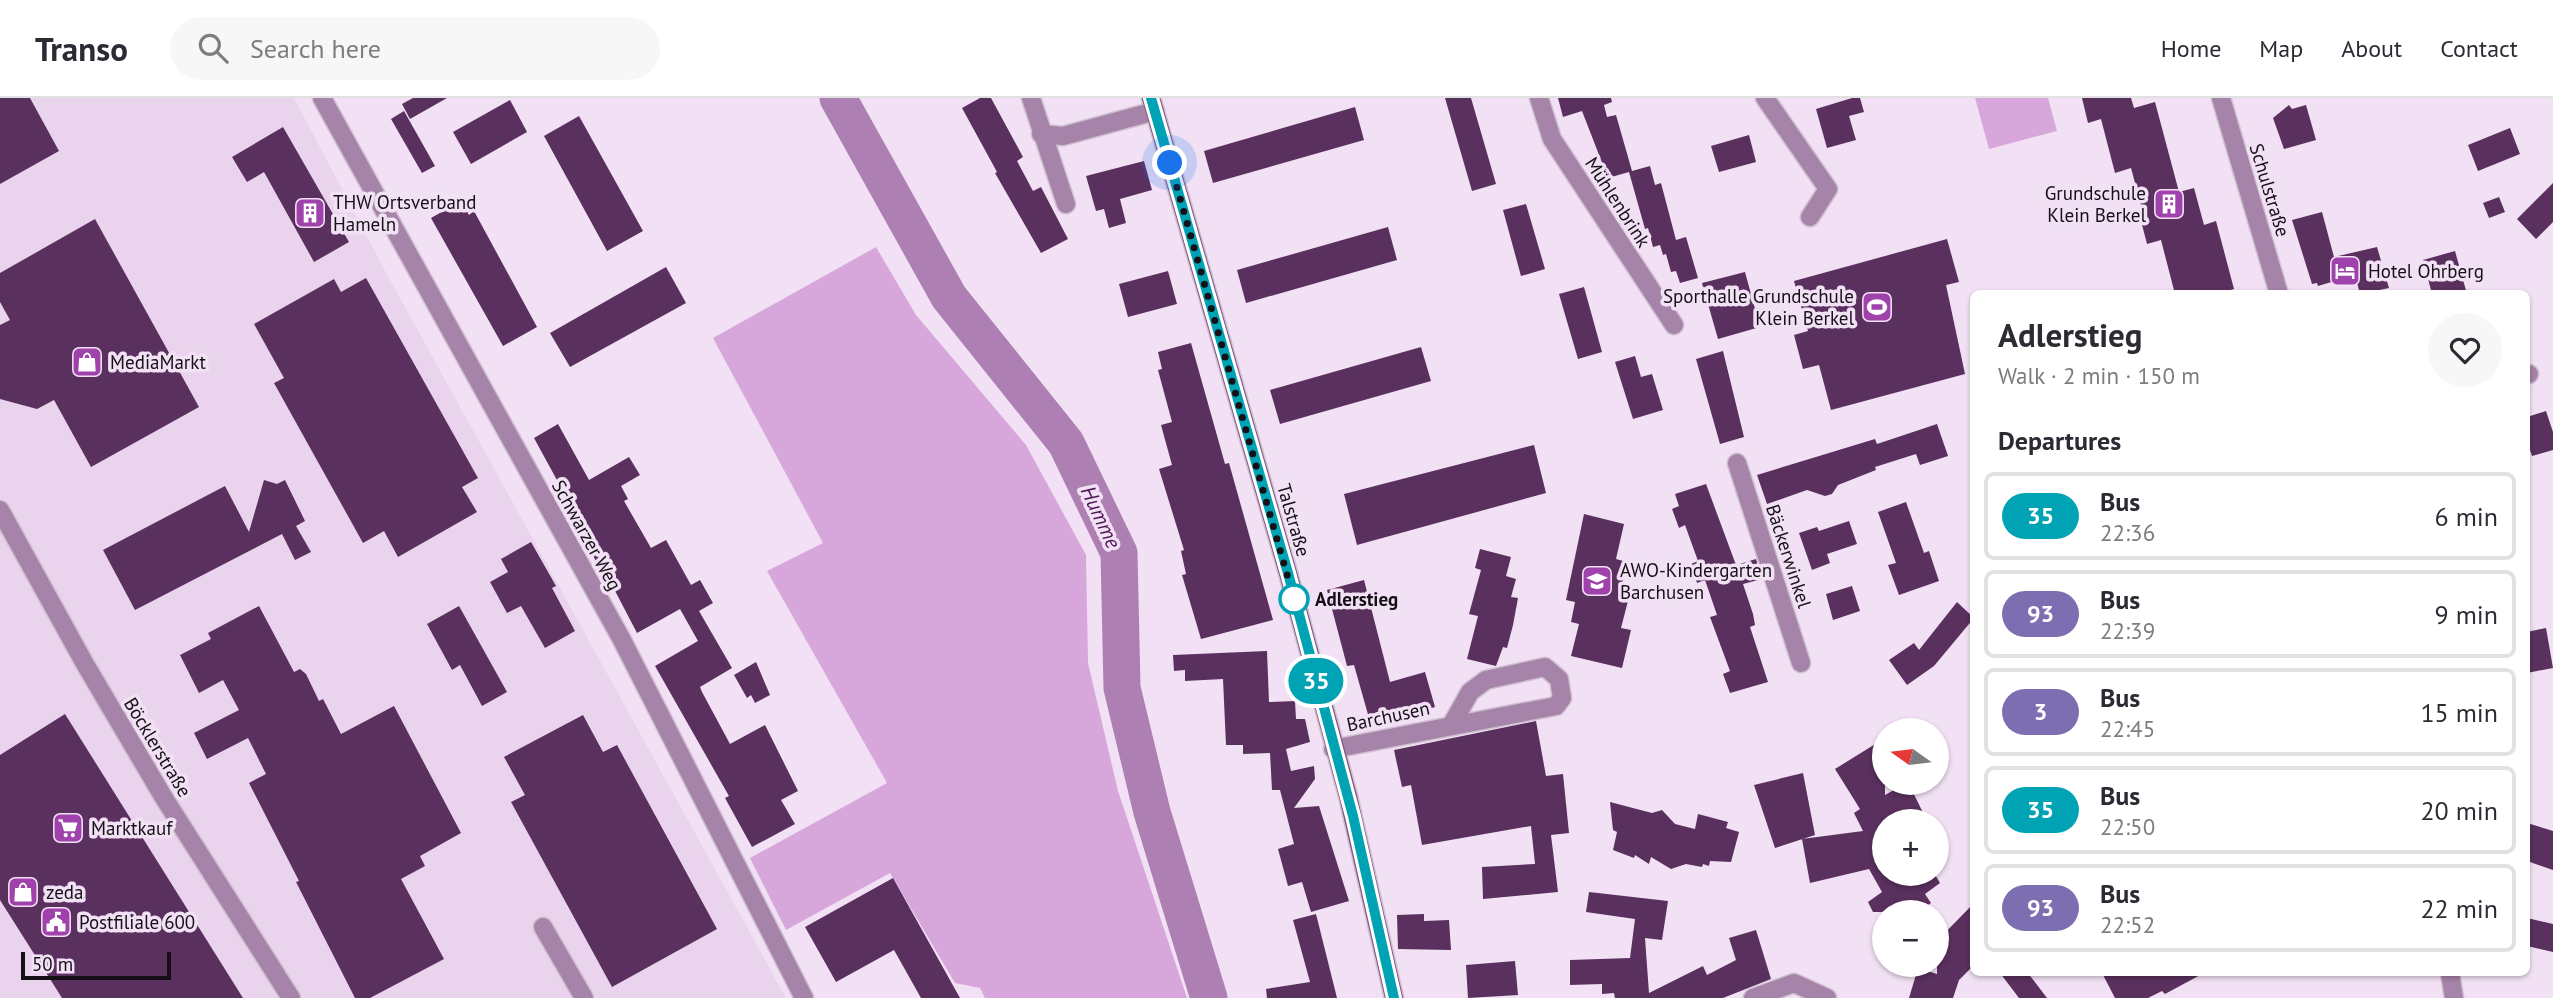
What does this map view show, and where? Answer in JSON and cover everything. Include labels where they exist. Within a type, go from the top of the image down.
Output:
[{"type":"street","name":"Schwarzer Weg","points":[[322,98],[622,640],[804,998]]},
{"type":"street","points":[[1031,98],[1066,204]]},
{"type":"street","name":"Mühlenbrink","points":[[1539,98],[1552,139],[1674,325]]},
{"type":"street","points":[[1765,98],[1828,189],[1810,217]]},
{"type":"street","name":"Schulstraße","points":[[2221,98],[2278,290]]},
{"type":"street","points":[[1041,134],[1063,136],[1153,105]]},
{"type":"street","name":"Talstraße","points":[[1153,105],[1288,573],[1353,816],[1394,998]]},
{"type":"street","name":"Bäckerwinkel","points":[[1737,463],[1801,663]]},
{"type":"street","name":"Böcklerstraße","points":[[0,510],[157,787],[291,998]]},
{"type":"street","name":"Barchusen","points":[[1333,749],[1556,706],[1562,698],[1559,679],[1545,667],[1486,680],[1470,692],[1452,724]]},
{"type":"street","points":[[543,927],[584,998]]},
{"type":"street","points":[[2450,976],[2454,998]]},
{"type":"street","points":[[1753,998],[1794,983],[1822,993],[1827,998]]},
{"type":"shaded area","points":[[0,98],[294,98],[384,269],[786,998],[0,998]]},
{"type":"shaded area","points":[[1975,98],[2048,98],[2057,131],[1989,149]]},
{"type":"shaded area","points":[[876,247],[916,315],[1026,445],[1086,555],[1088,663],[1118,791],[1187,998],[985,998],[980,988],[955,983],[890,873],[786,930],[750,858],[887,783],[767,571],[823,543],[713,338]]},
{"type":"building","points":[[0,98],[30,98],[59,151],[0,184]]},
{"type":"building","points":[[413,98],[447,98],[410,119],[402,104]]},
{"type":"building","points":[[980,98],[991,98],[1023,157],[1017,161],[1033,191],[1041,187],[1068,239],[1041,253],[995,173],[997,172],[962,108]]},
{"type":"building","points":[[1445,98],[1471,98],[1496,184],[1472,191]]},
{"type":"building","points":[[1558,98],[1611,98],[1612,102],[1604,105],[1607,117],[1616,115],[1632,171],[1650,166],[1655,185],[1661,183],[1676,240],[1686,237],[1698,278],[1680,283],[1676,271],[1671,272],[1666,254],[1663,255],[1660,245],[1653,247],[1648,228],[1645,229],[1629,172],[1608,178],[1582,111],[1563,117]]},
{"type":"building","points":[[1860,98],[1864,112],[1849,116],[1856,140],[1827,148],[1816,109]]},
{"type":"building","name":"Grundschule Klein Berkel","points":[[2082,98],[2131,98],[2134,108],[2155,102],[2179,192],[2194,188],[2204,225],[2216,221],[2234,289],[2174,290],[2161,240],[2147,244],[2140,217],[2144,216],[2131,168],[2115,173],[2101,119],[2088,123]]},
{"type":"building","points":[[510,100],[527,132],[471,164],[453,132]]},
{"type":"building","points":[[2289,105],[2292,109],[2306,105],[2316,140],[2284,149],[2273,118]]},
{"type":"building","points":[[1355,107],[1364,140],[1213,183],[1204,151]]},
{"type":"building","points":[[404,111],[435,166],[422,173],[391,119]]},
{"type":"building","points":[[579,116],[643,231],[607,251],[544,136]]},
{"type":"building","name":"THW Ortsverband Hameln","points":[[283,127],[349,242],[314,262],[264,172],[247,182],[232,157]]},
{"type":"building","points":[[2510,128],[2520,154],[2478,171],[2468,145]]},
{"type":"building","points":[[1749,135],[1756,162],[1719,172],[1711,146]]},
{"type":"building","points":[[1144,161],[1152,190],[1120,199],[1126,223],[1109,228],[1104,209],[1096,211],[1086,176]]},
{"type":"building","points":[[2553,183],[2553,222],[2536,239],[2517,219]]},
{"type":"building","points":[[2499,197],[2505,212],[2489,218],[2483,203]]},
{"type":"building","points":[[461,201],[469,215],[474,211],[537,327],[503,346],[431,218]]},
{"type":"building","points":[[1526,204],[1545,269],[1521,276],[1503,210]]},
{"type":"building","points":[[2322,212],[2334,257],[2377,247],[2389,288],[2359,290],[2355,275],[2318,286],[2317,283],[2312,284],[2292,220]]},
{"type":"building","name":"MediaMarkt","points":[[95,219],[199,407],[91,467],[54,400],[37,409],[0,399],[0,325],[10,320],[0,302],[0,273]]},
{"type":"building","points":[[1388,227],[1397,260],[1246,303],[1237,270]]},
{"type":"building","name":"Sporthalle Grundschule Klein Berkel","points":[[1947,239],[1959,282],[1946,285],[1965,374],[1831,410],[1819,365],[1803,369],[1794,335],[1808,331],[1794,281]]},
{"type":"building","points":[[2455,251],[2466,290],[2431,290],[2423,260]]},
{"type":"building","points":[[666,267],[686,303],[570,367],[550,333]]},
{"type":"building","points":[[1168,271],[1177,304],[1128,317],[1119,284]]},
{"type":"building","points":[[1745,272],[1760,327],[1718,339],[1702,283]]},
{"type":"building","points":[[366,278],[478,478],[462,487],[477,512],[398,557],[384,531],[363,543],[274,383],[284,378],[254,324],[334,279],[341,292]]},
{"type":"building","points":[[1584,287],[1602,352],[1578,359],[1559,294]]},
{"type":"building","points":[[1191,343],[1225,464],[1229,463],[1273,620],[1201,639],[1182,575],[1186,574],[1181,551],[1184,550],[1159,469],[1172,465],[1161,425],[1172,422],[1158,370],[1162,369],[1158,352]]},
{"type":"building","points":[[1421,347],[1431,381],[1280,424],[1270,390]]},
{"type":"building","points":[[1723,351],[1744,437],[1720,444],[1696,359]]},
{"type":"building","points":[[1635,356],[1641,377],[1652,374],[1663,410],[1633,419],[1615,362]]},
{"type":"building","points":[[2546,411],[2553,432],[2553,450],[2532,456],[2530,416]]},
{"type":"building","points":[[558,424],[589,480],[629,457],[640,475],[621,486],[628,499],[624,501],[651,548],[666,540],[691,585],[700,580],[713,603],[699,611],[732,668],[700,687],[702,692],[730,744],[765,725],[798,791],[781,800],[795,824],[752,847],[725,798],[729,796],[655,666],[698,641],[680,609],[637,633],[600,562],[597,563],[584,539],[588,537],[534,438]]},
{"type":"building","points":[[1937,424],[1948,456],[1920,465],[1916,454],[1875,467],[1876,470],[1838,485],[1832,494],[1825,496],[1807,490],[1767,504],[1757,475],[1875,439],[1877,444]]},
{"type":"building","points":[[1534,445],[1546,493],[1357,545],[1344,494]]},
{"type":"building","points":[[264,480],[277,484],[285,480],[305,521],[296,526],[311,552],[295,560],[282,534],[135,610],[103,550],[225,486],[249,532]]},
{"type":"building","points":[[1706,484],[1736,565],[1756,559],[1762,579],[1743,584],[1755,625],[1750,627],[1768,682],[1730,693],[1723,674],[1730,671],[1710,617],[1717,615],[1705,580],[1697,583],[1691,564],[1698,561],[1685,525],[1679,528],[1672,509],[1679,506],[1675,494]]},
{"type":"building","points":[[1906,502],[1924,553],[1929,551],[1939,581],[1899,595],[1888,565],[1896,563],[1878,512]]},
{"type":"building","name":"AWO-Kindergarten Barchusen","points":[[1584,514],[1624,524],[1616,559],[1627,562],[1620,594],[1629,597],[1621,628],[1631,630],[1622,668],[1571,656],[1579,624],[1571,622],[1575,602],[1566,600]]},
{"type":"building","points":[[1849,521],[1857,544],[1827,554],[1830,563],[1812,570],[1799,533],[1817,527],[1819,531]]},
{"type":"building","points":[[531,542],[556,586],[552,588],[575,631],[545,648],[521,606],[507,613],[490,582],[508,572],[501,559]]},
{"type":"building","points":[[1480,549],[1511,557],[1506,576],[1516,579],[1511,597],[1518,598],[1513,625],[1507,648],[1503,647],[1496,666],[1467,659],[1478,616],[1469,614],[1481,570],[1475,568]]},
{"type":"building","points":[[1364,580],[1390,682],[1425,672],[1435,707],[1371,725],[1354,665],[1347,666],[1327,590]]},
{"type":"building","points":[[1852,586],[1860,611],[1833,620],[1826,594]]},
{"type":"building","points":[[1957,602],[1970,614],[1970,623],[1934,666],[1907,685],[1889,660],[1914,643],[1919,650]]},
{"type":"building","points":[[259,606],[294,672],[300,669],[306,674],[319,701],[323,699],[341,734],[394,706],[461,833],[420,856],[425,866],[401,879],[444,959],[370,998],[355,998],[249,783],[266,774],[248,738],[207,759],[194,733],[239,710],[223,680],[199,693],[180,655],[211,639],[208,633]]},
{"type":"building","points":[[459,606],[507,692],[482,706],[460,665],[452,670],[427,624]]},
{"type":"building","points":[[2546,628],[2553,668],[2530,672],[2530,631]]},
{"type":"building","points":[[1267,651],[1269,702],[1295,701],[1296,719],[1305,719],[1310,742],[1286,749],[1291,771],[1314,766],[1315,779],[1294,808],[1319,806],[1349,901],[1311,912],[1302,882],[1288,886],[1278,849],[1294,844],[1280,790],[1272,790],[1270,753],[1243,754],[1243,745],[1226,745],[1223,679],[1185,681],[1185,670],[1174,671],[1173,655]]},
{"type":"building","points":[[756,662],[770,695],[755,703],[751,695],[747,698],[734,675]]},
{"type":"building","name":"Marktkauf","points":[[65,714],[243,998],[62,998],[0,900],[0,755]]},
{"type":"building","points":[[583,715],[603,752],[617,745],[717,929],[612,987],[511,802],[525,795],[504,757]]},
{"type":"building","points":[[1536,721],[1546,776],[1563,774],[1569,833],[1551,835],[1558,892],[1483,899],[1482,867],[1535,864],[1531,826],[1422,845],[1411,785],[1402,787],[1394,750]]},
{"type":"building","points":[[1872,746],[1872,795],[1914,795],[1921,809],[1872,809],[1872,874],[1869,869],[1810,883],[1802,839],[1863,831],[1854,813],[1860,809],[1835,769]]},
{"type":"building","points":[[1803,773],[1815,835],[1775,848],[1754,785]]},
{"type":"building","points":[[1610,802],[1652,813],[1662,810],[1675,824],[1695,829],[1698,814],[1728,822],[1726,828],[1739,832],[1731,862],[1710,861],[1709,866],[1686,864],[1671,869],[1651,857],[1649,864],[1635,855],[1634,858],[1613,850],[1617,832],[1613,830]]},
{"type":"building","points":[[2530,824],[2553,831],[2553,870],[2530,862]]},
{"type":"building","points":[[893,878],[960,998],[921,998],[894,950],[836,982],[805,927]]},
{"type":"building","points":[[1879,886],[1936,886],[1925,894],[1929,900],[1872,900],[1872,910],[1868,902],[1882,892]]},
{"type":"building","points":[[1589,892],[1668,901],[1662,940],[1645,938],[1649,993],[1703,966],[1707,975],[1736,960],[1729,938],[1756,930],[1771,979],[1723,998],[1615,998],[1614,993],[1602,994],[1602,984],[1570,985],[1570,960],[1630,958],[1635,919],[1586,912]]},
{"type":"building","points":[[1970,907],[1970,969],[1959,980],[1953,998],[1909,998],[1915,977],[1949,977],[1949,929]]},
{"type":"building","points":[[1316,914],[1337,998],[1267,998],[1266,989],[1310,982],[1293,920]]},
{"type":"building","points":[[1424,914],[1424,921],[1449,920],[1451,950],[1398,949],[1397,915]]},
{"type":"building","points":[[2530,919],[2553,924],[2553,952],[2530,947]]},
{"type":"building","points":[[1515,961],[1518,995],[1468,998],[1466,965]]},
{"type":"building","points":[[2002,976],[2030,976],[2047,998],[2019,998]]},
{"type":"building","points":[[2104,976],[2198,976],[2165,994],[2162,991],[2148,998],[2115,998]]},
{"type":"waterway","name":"Humme","points":[[838,98],[949,297],[1066,443],[1119,553],[1122,688],[1152,812],[1209,998]]},
{"type":"bus line","name":"35","points":[[1151,98],[1288,573],[1353,816],[1394,998]]},
{"type":"place","name":"Grundschule Klein Berkel","points":[[2169,204]]},
{"type":"place","name":"THW Ortsverband Hameln","points":[[310,213]]},
{"type":"place","name":"Hotel Ohrberg","points":[[2345,271]]},
{"type":"place","name":"Sporthalle Grundschule Klein Berkel","points":[[1877,307]]},
{"type":"place","name":"MediaMarkt","points":[[87,362]]},
{"type":"place","name":"AWO-Kindergarten Barchusen","points":[[1597,581]]},
{"type":"place","name":"Adlerstieg","points":[[1294,599]]},
{"type":"place","name":"Marktkauf","points":[[68,828]]},
{"type":"place","name":"zeda","points":[[23,892]]},
{"type":"place","name":"Postfiliale 600","points":[[56,922]]},
{"type":"route","points":[[1170,163],[1294,599]]}]
